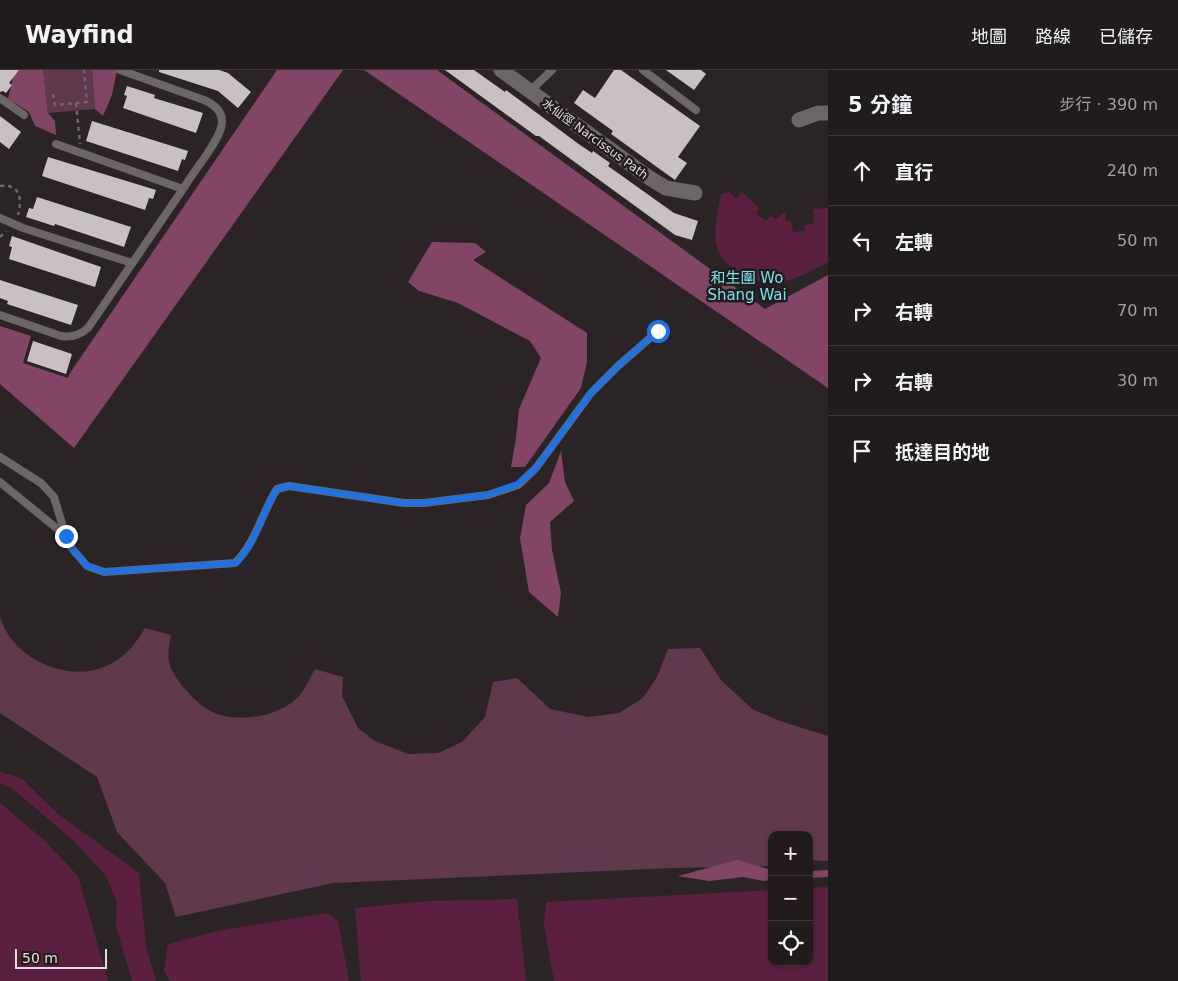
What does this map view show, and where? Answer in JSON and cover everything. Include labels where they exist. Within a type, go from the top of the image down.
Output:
[{"type":"street","name":"水仙徑 Narcissus Path","points":[[501,70],[658,184],[675,190],[695,193]]},
{"type":"street","points":[[799,120],[818,113],[828,113]]},
{"type":"lane","points":[[0,315],[61,336],[78,335],[88,328],[220,133],[222,126],[220,112],[216,107],[204,100],[120,70]]},
{"type":"lane","points":[[530,91],[552,70]]},
{"type":"lane","points":[[643,70],[696,110]]},
{"type":"lane","points":[[0,98],[24,115]]},
{"type":"lane","points":[[56,144],[183,189]]},
{"type":"lane","points":[[0,218],[23,228],[132,263]]},
{"type":"lane","points":[[0,457],[41,483],[54,497],[68,544],[87,566],[104,572],[236,563],[245,554],[270,499],[277,489],[289,486],[404,503],[424,503],[488,495],[518,484],[536,468],[591,393],[658,331]]},
{"type":"lane","points":[[0,482],[66,536]]},
{"type":"path","points":[[53,94],[54,105],[88,102],[84,70]]},
{"type":"path","points":[[76,103],[80,146]]},
{"type":"path","points":[[0,186],[10,187],[18,193],[21,204],[18,219]]},
{"type":"path","points":[[0,237],[7,229]]},
{"type":"shaded area","points":[[15,70],[43,70],[48,113],[55,121],[56,135],[35,126],[29,112],[8,99]]},
{"type":"shaded area","points":[[43,70],[92,70],[95,109],[48,113]]},
{"type":"shaded area","points":[[92,70],[117,70],[112,95],[103,116],[95,109]]},
{"type":"shaded area","points":[[277,70],[343,70],[74,448],[0,384],[0,326],[31,336],[23,363],[68,378]]},
{"type":"shaded area","points":[[364,70],[437,70],[765,309],[828,275],[828,388]]},
{"type":"shaded area","points":[[729,192],[736,198],[742,192],[759,208],[756,214],[766,221],[770,216],[776,219],[785,212],[786,221],[791,221],[793,232],[805,231],[805,225],[814,224],[813,209],[828,208],[828,262],[793,279],[771,283],[748,277],[732,268],[721,255],[715,237],[721,194]]},
{"type":"shaded area","points":[[432,242],[475,243],[486,252],[473,260],[587,333],[587,362],[581,388],[525,467],[511,467],[519,409],[541,358],[530,341],[458,303],[419,291],[408,282]]},
{"type":"shaded area","points":[[561,451],[565,482],[574,501],[550,522],[552,550],[561,593],[558,617],[529,592],[520,538],[526,505],[549,483]]},
{"type":"shaded area","points":[[0,616],[6,631],[15,644],[27,654],[41,663],[73,672],[89,671],[111,664],[133,646],[145,628],[171,635],[168,659],[177,679],[204,707],[217,714],[229,717],[255,717],[280,710],[299,696],[315,669],[343,677],[342,696],[358,728],[375,741],[408,754],[438,753],[462,742],[485,717],[493,682],[517,678],[550,709],[588,717],[619,713],[643,698],[657,677],[668,649],[700,648],[721,680],[752,709],[780,721],[828,736],[828,861],[813,860],[813,831],[768,831],[768,866],[673,868],[333,883],[176,917],[165,883],[117,832],[97,777],[0,713]]},
{"type":"shaded area","points":[[0,772],[21,778],[58,814],[139,873],[146,947],[156,981],[132,981],[116,926],[117,902],[106,876],[74,841],[13,789],[0,783]]},
{"type":"shaded area","points":[[0,803],[43,839],[78,876],[108,981],[0,981]]},
{"type":"shaded area","points":[[737,860],[768,869],[768,880],[764,881],[743,877],[709,881],[678,876]]},
{"type":"shaded area","points":[[828,870],[828,877],[813,878],[813,871]]},
{"type":"shaded area","points":[[828,887],[828,981],[554,981],[544,924],[546,902],[768,890],[768,966],[813,966],[813,888]]},
{"type":"shaded area","points":[[517,899],[526,981],[361,981],[355,908],[429,901]]},
{"type":"shaded area","points":[[327,913],[338,921],[349,981],[170,981],[164,971],[168,944],[222,930]]},
{"type":"building","points":[[0,70],[19,70],[9,83],[12,85],[6,93],[0,92]]},
{"type":"building","points":[[159,70],[219,70],[228,73],[251,92],[238,108],[218,91],[159,72]]},
{"type":"building","points":[[445,70],[474,70],[505,92],[506,90],[580,145],[592,153],[593,151],[610,163],[608,166],[674,213],[698,221],[692,240],[675,235]]},
{"type":"building","points":[[614,70],[621,70],[700,126],[678,157],[687,163],[675,180],[611,134],[613,131],[574,103],[583,90],[595,98]]},
{"type":"building","points":[[666,70],[701,70],[706,74],[694,90]]},
{"type":"building","points":[[127,86],[155,95],[154,98],[203,113],[196,133],[123,108],[127,96],[124,95]]},
{"type":"building","points":[[0,116],[21,132],[9,149],[0,142]]},
{"type":"building","points":[[92,121],[188,151],[185,160],[182,159],[178,171],[86,141]]},
{"type":"building","points":[[48,157],[156,190],[153,199],[149,198],[145,210],[42,176]]},
{"type":"building","points":[[37,197],[131,227],[124,247],[55,224],[54,226],[26,217],[29,208],[33,209]]},
{"type":"building","points":[[12,236],[101,267],[95,287],[9,259],[12,247],[9,246]]},
{"type":"building","points":[[0,280],[78,305],[71,325],[7,304],[8,301],[0,298]]},
{"type":"building","points":[[33,341],[72,354],[66,374],[27,361]]},
{"type":"district","name":"和生圍 Wo Shang Wai","points":[[747,286]]},
{"type":"route","points":[[66,536],[68,544],[87,566],[104,572],[236,563],[245,554],[270,499],[277,489],[289,486],[404,503],[424,503],[488,495],[518,484],[536,468],[591,393],[658,331]]}]
